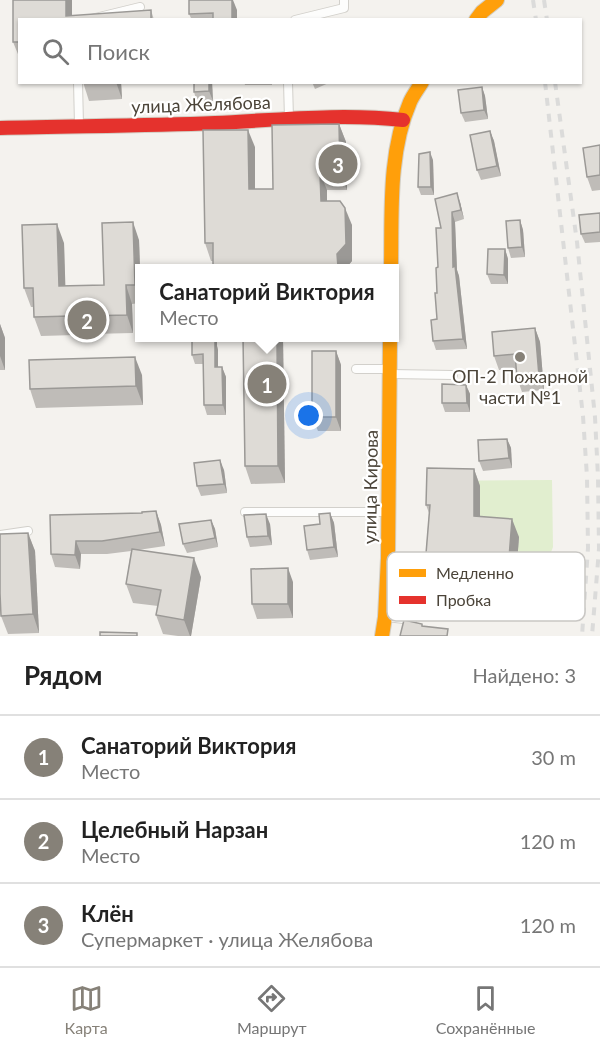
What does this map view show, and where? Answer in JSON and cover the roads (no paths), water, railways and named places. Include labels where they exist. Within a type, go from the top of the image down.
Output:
[{"type":"street","points":[[478,18],[497,0]]},
{"type":"street","points":[[391,264],[392,192],[395,166],[403,120],[421,84]]},
{"type":"street","name":"улица Желябова","points":[[0,128],[349,117],[382,117],[403,120]]},
{"type":"street","name":"улица Кирова","points":[[382,636],[385,617],[388,512],[390,342]]},
{"type":"lane","points":[[303,18],[344,8],[344,0]]},
{"type":"lane","points":[[95,18],[140,7]]},
{"type":"lane","points":[[78,84],[79,126]]},
{"type":"lane","points":[[288,84],[289,120]]},
{"type":"lane","points":[[356,369],[453,375]]},
{"type":"lane","points":[[245,512],[388,512]]},
{"type":"lane","points":[[0,534],[28,531]]},
{"type":"railway","points":[[533,0],[536,18]]},
{"type":"railway","points":[[544,0],[547,18]]},
{"type":"railway","points":[[545,84],[583,416],[588,548],[585,592]]},
{"type":"railway","points":[[555,84],[577,242],[595,417],[599,549],[592,636]]},
{"type":"railway","points":[[582,636],[583,621]]},
{"type":"place","name":"Клён","points":[[338,164]]},
{"type":"place","name":"Целебный Нарзан","points":[[87,320]]},
{"type":"place","name":"ОП-2 Пожарной части №1","points":[[520,357]]},
{"type":"place","name":"Санаторий Виктория","points":[[267,384]]}]
